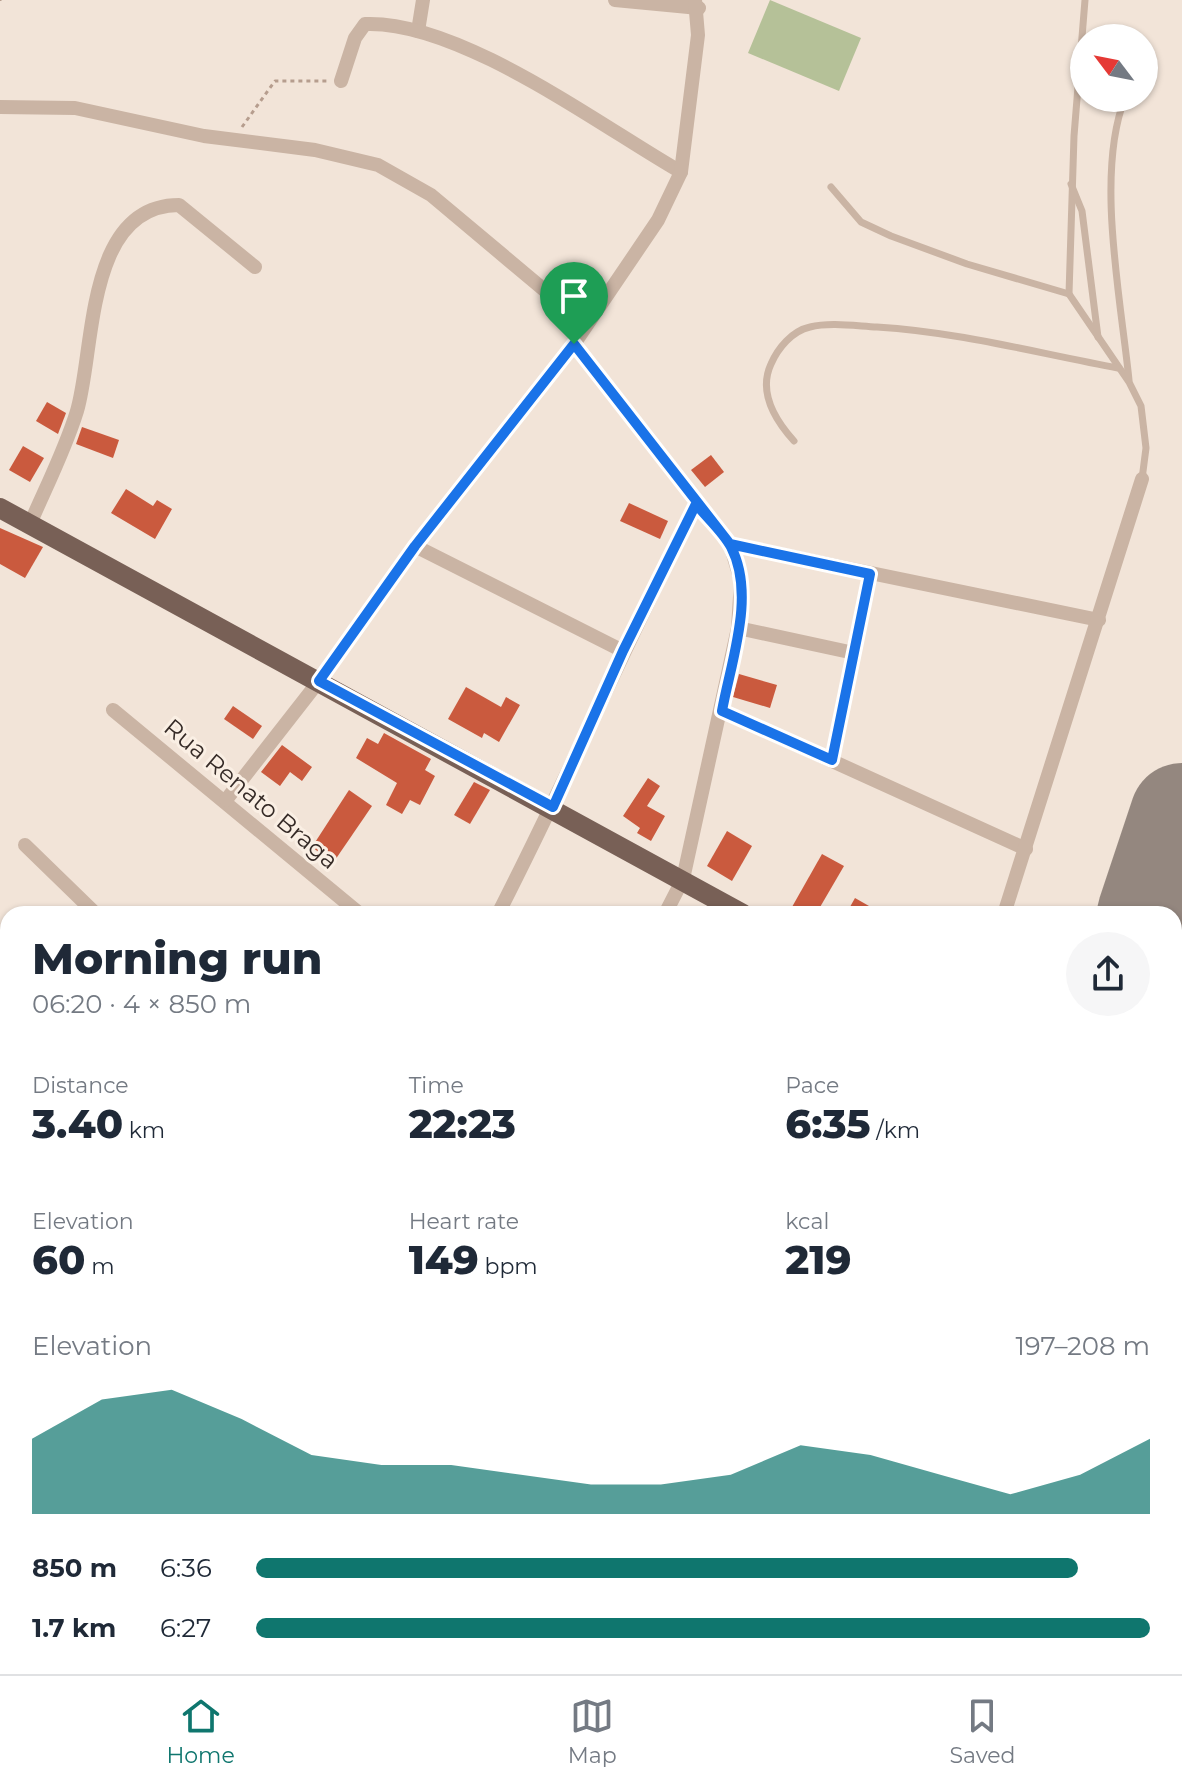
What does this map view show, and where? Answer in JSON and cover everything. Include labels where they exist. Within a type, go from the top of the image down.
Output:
[{"type":"main road","points":[[0,508],[553,807],[729,906]]},
{"type":"street","points":[[418,31],[423,0]]},
{"type":"street","points":[[226,800],[319,681],[415,546],[574,344],[641,250],[681,172],[694,75],[697,4],[615,0]]},
{"type":"street","points":[[341,81],[355,38],[365,24],[418,31],[474,51],[681,172]]},
{"type":"street","points":[[0,107],[75,108],[378,165],[407,180],[463,219],[586,325]]},
{"type":"street","points":[[30,524],[77,410],[89,329],[101,276],[131,225],[152,209],[179,205],[255,267]]},
{"type":"street","points":[[574,344],[730,544],[741,581],[738,628],[722,711],[683,879],[669,906]]},
{"type":"street","points":[[1007,906],[1142,479]]},
{"type":"street","points":[[502,906],[553,807],[623,651],[696,504]]},
{"type":"street","points":[[730,544],[1099,620]]},
{"type":"street","points":[[415,546],[623,651]]},
{"type":"street","points":[[832,760],[870,574]]},
{"type":"street","points":[[738,628],[854,653]]},
{"type":"street","name":"Rua Renato Braga","points":[[113,710],[226,800],[351,906]]},
{"type":"street","points":[[722,711],[1026,849]]},
{"type":"street","points":[[25,845],[88,906]]},
{"type":"lane","points":[[1085,0],[1071,184],[1069,294],[1129,382],[1141,406],[1145,426],[1142,479]]},
{"type":"lane","points":[[1122,112],[1113,149],[1111,184],[1129,382]]},
{"type":"lane","points":[[1071,184],[1082,211],[1099,339]]},
{"type":"lane","points":[[831,187],[861,222],[891,236],[978,268],[1069,294]]},
{"type":"lane","points":[[794,441],[773,414],[767,380],[780,348],[795,333],[811,327],[860,326],[958,335],[1118,368]]},
{"type":"path","points":[[233,140],[275,81],[341,81]]},
{"type":"green space","points":[[770,0],[861,38],[839,91],[748,53]]},
{"type":"building","points":[[47,402],[66,413],[58,434],[36,421]]},
{"type":"building","points":[[82,427],[119,440],[113,458],[76,444]]},
{"type":"building","points":[[23,446],[44,458],[30,482],[9,470]]},
{"type":"building","points":[[711,455],[724,472],[705,487],[691,470]]},
{"type":"building","points":[[126,489],[153,506],[157,500],[172,509],[155,539],[111,513]]},
{"type":"building","points":[[629,503],[668,521],[660,539],[620,521]]},
{"type":"building","points":[[0,528],[43,547],[25,578],[0,564]]},
{"type":"building","points":[[739,674],[777,685],[770,708],[733,697]]},
{"type":"building","points":[[466,687],[501,707],[506,697],[520,705],[499,742],[484,733],[482,738],[448,719]]},
{"type":"building","points":[[233,706],[262,726],[253,739],[224,719]]},
{"type":"building","points":[[384,733],[431,759],[425,770],[435,776],[420,805],[410,800],[402,814],[386,805],[397,783],[356,758],[367,738],[378,744]]},
{"type":"building","points":[[282,745],[312,767],[302,781],[290,772],[280,786],[261,772]]},
{"type":"building","points":[[648,778],[660,786],[647,806],[665,816],[651,841],[637,833],[640,828],[623,816]]},
{"type":"building","points":[[474,782],[490,790],[470,824],[454,815]]},
{"type":"building","points":[[349,790],[372,806],[333,863],[312,847]]},
{"type":"building","points":[[727,831],[752,846],[732,881],[707,866]]},
{"type":"building","points":[[822,854],[844,866],[821,906],[793,906]]},
{"type":"building","points":[[855,898],[869,906],[850,906]]},
{"type":"runway","points":[[1152,906],[1182,815]]},
{"type":"route","points":[[574,344],[415,546],[319,681],[553,807],[623,651],[696,504],[730,544],[741,581],[738,628],[722,711],[832,760],[870,574],[730,544],[574,344]]}]
